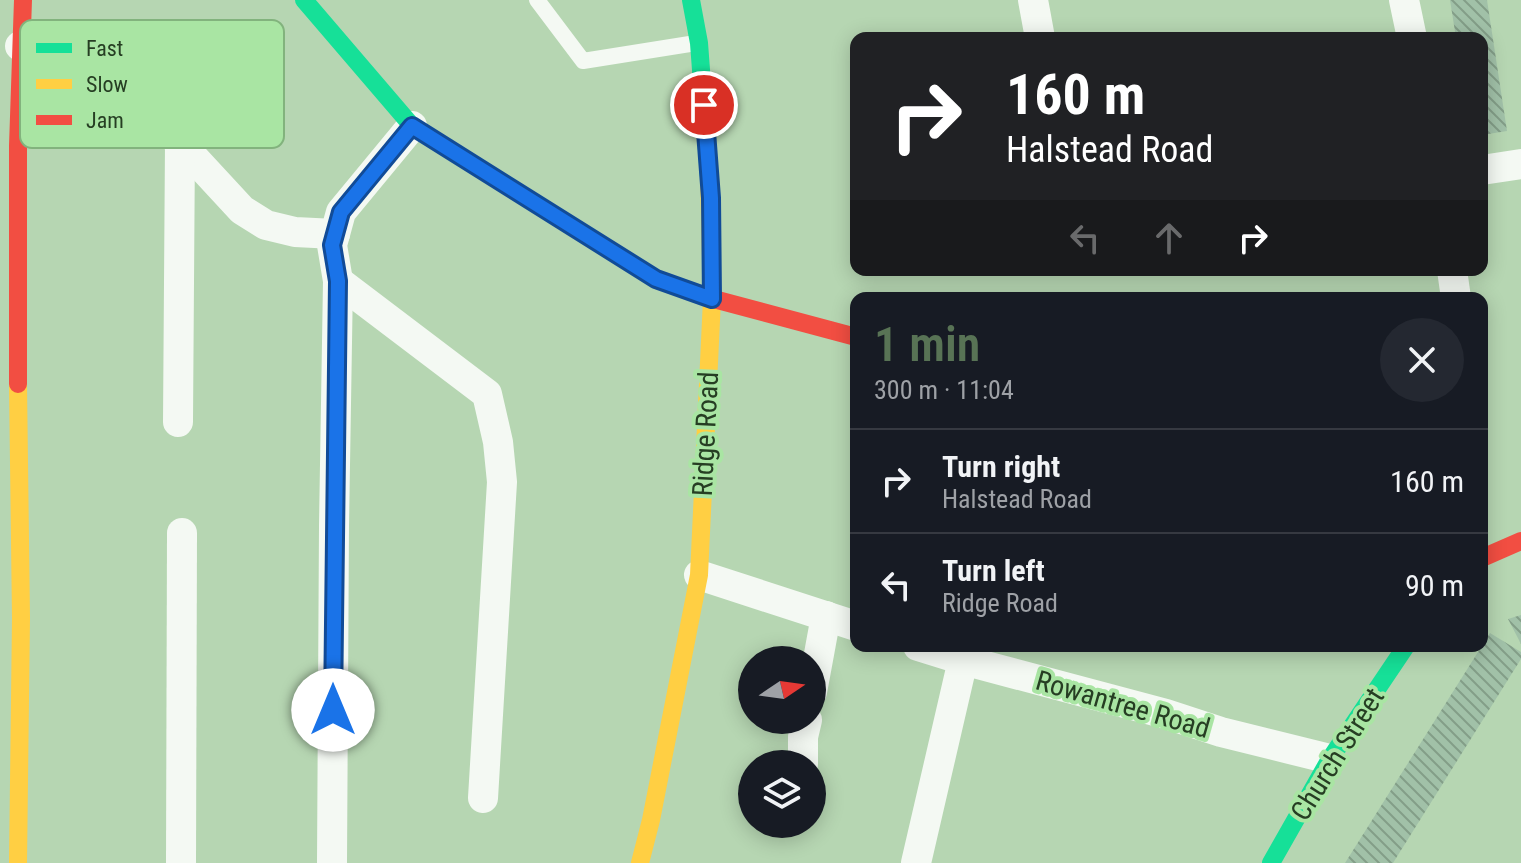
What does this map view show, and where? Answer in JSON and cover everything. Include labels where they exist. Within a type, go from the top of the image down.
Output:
[{"type":"street","points":[[22,20],[23,0]]},
{"type":"street","points":[[304,0],[412,126],[656,279],[712,299],[850,335]]},
{"type":"street","name":"Ridge Road","points":[[640,863],[699,575],[712,299],[711,198],[699,43],[691,0]]},
{"type":"street","points":[[1033,0],[1039,32]]},
{"type":"street","points":[[1404,0],[1411,32]]},
{"type":"street","points":[[18,863],[10,586],[17,432],[9,216],[20,46]]},
{"type":"street","points":[[332,863],[338,281],[332,245],[341,212],[412,126]]},
{"type":"street","points":[[178,422],[180,148]]},
{"type":"street","points":[[185,148],[242,210],[266,225],[295,232],[335,234]]},
{"type":"street","points":[[1488,169],[1521,164]]},
{"type":"street","points":[[338,281],[487,394],[498,442],[502,482],[483,798]]},
{"type":"street","points":[[181,863],[182,533]]},
{"type":"street","points":[[1488,555],[1521,541]]},
{"type":"street","points":[[699,575],[850,624]]},
{"type":"street","points":[[820,646],[826,616]]},
{"type":"street","name":"Rowantree Road","points":[[937,652],[1221,732],[1330,759]]},
{"type":"street","name":"Church Street","points":[[1271,863],[1330,759],[1402,652]]},
{"type":"street","points":[[916,863],[963,660]]},
{"type":"lane","points":[[537,0],[583,61],[699,43]]},
{"type":"building","points":[[1450,0],[1487,0],[1507,131],[1488,134],[1488,32],[1455,32]]},
{"type":"building","points":[[1521,615],[1521,644],[1508,619]]},
{"type":"building","points":[[1490,633],[1521,652],[1521,659],[1393,863],[1345,863],[1478,652],[1488,652]]},
{"type":"traffic: fast","points":[[304,0],[412,126],[656,279],[710,298]]},
{"type":"traffic: fast","points":[[691,0],[699,43],[709,177]]},
{"type":"traffic: fast","points":[[1271,863],[1330,759],[1402,652]]},
{"type":"traffic: slow","points":[[640,863],[699,575],[712,299],[709,177]]},
{"type":"traffic: slow","points":[[18,384],[21,618],[18,863]]},
{"type":"traffic: jam","points":[[22,20],[23,0]]},
{"type":"traffic: jam","points":[[18,384],[20,88]]},
{"type":"traffic: jam","points":[[710,298],[850,335]]},
{"type":"traffic: jam","points":[[1488,555],[1521,541]]},
{"type":"route","points":[[333,710],[338,281],[332,245],[341,212],[412,126],[656,279],[712,299],[711,198],[704,105]]}]
